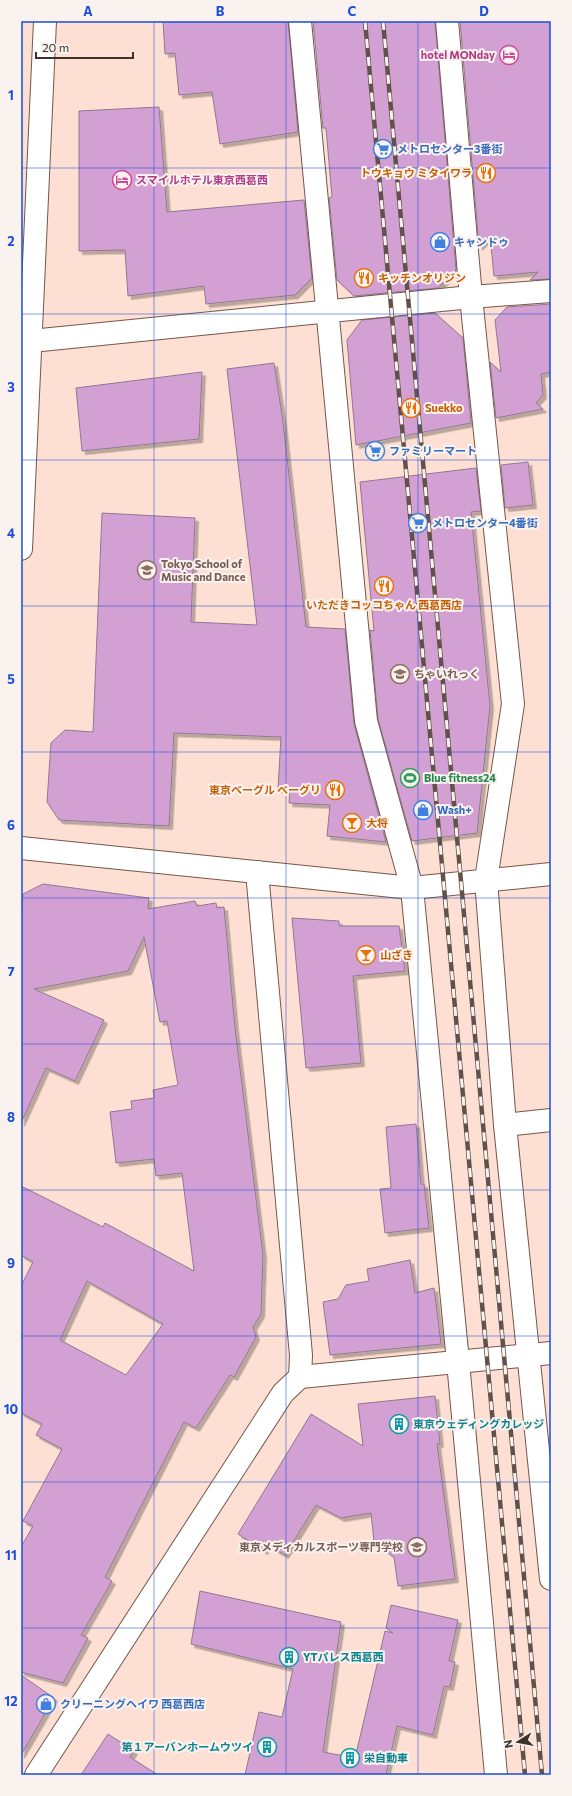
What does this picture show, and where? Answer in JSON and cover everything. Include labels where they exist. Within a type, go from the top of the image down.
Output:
[{"type":"street","points":[[21,549],[26,342],[45,21]]},
{"type":"street","points":[[300,21],[366,721],[412,888],[496,1775]]},
{"type":"street","points":[[447,21],[471,297],[513,704],[486,880],[505,1125],[527,1355],[551,1579]]},
{"type":"street","points":[[26,342],[471,297],[551,291]]},
{"type":"street","points":[[21,848],[412,888],[551,874]]},
{"type":"street","points":[[257,872],[301,1355],[300,1377]]},
{"type":"street","points":[[505,1125],[551,1120]]},
{"type":"street","points":[[36,1775],[283,1393],[300,1377],[551,1353]]},
{"type":"building","points":[[163,21],[288,21],[298,132],[220,144],[212,92],[179,95],[175,53],[165,54]]},
{"type":"building","name":"メトロセンター3番街","points":[[313,21],[435,21],[456,270],[438,288],[354,296],[337,280],[329,198],[332,197],[326,128],[323,128]]},
{"type":"building","points":[[460,21],[551,21],[551,279],[530,280],[538,272],[494,276],[490,236],[479,247]]},
{"type":"building","points":[[159,107],[167,212],[304,200],[312,278],[295,295],[206,304],[204,286],[128,296],[125,250],[79,251],[79,111]]},
{"type":"building","points":[[551,304],[551,372],[541,374],[543,395],[536,403],[543,409],[496,418],[490,362],[501,372],[495,320],[507,307]]},
{"type":"building","points":[[435,313],[463,338],[471,423],[356,445],[347,340],[362,320]]},
{"type":"building","points":[[274,363],[283,422],[306,627],[345,629],[354,724],[386,842],[327,836],[330,805],[289,803],[290,790],[278,789],[281,737],[174,733],[169,826],[59,820],[47,802],[51,743],[65,730],[93,732],[102,513],[195,518],[191,622],[257,625],[227,369]]},
{"type":"building","points":[[202,372],[199,439],[82,451],[76,388]]},
{"type":"building","points":[[528,462],[533,505],[505,508],[501,465]]},
{"type":"building","name":"メトロセンター4番街","points":[[476,468],[481,511],[471,512],[490,706],[477,833],[412,841],[378,719],[370,630],[374,631],[360,482]]},
{"type":"building","points":[[43,884],[149,898],[148,909],[195,901],[197,906],[216,903],[217,908],[224,907],[235,1028],[263,1255],[261,1314],[253,1327],[256,1337],[234,1377],[230,1375],[196,1428],[184,1422],[105,1577],[112,1581],[81,1635],[88,1638],[63,1683],[21,1672],[21,1547],[33,1526],[23,1521],[62,1449],[36,1435],[42,1424],[21,1413],[21,1286],[33,1262],[21,1255],[21,1186],[103,1227],[105,1223],[194,1271],[182,1173],[156,1176],[154,1159],[116,1163],[110,1112],[132,1109],[131,1101],[154,1098],[153,1090],[178,1085],[167,1021],[160,1022],[144,937],[128,971],[34,989],[104,1020],[75,1081],[46,1068],[21,1123],[21,920],[23,894]],"holes":[[[87,1281],[163,1324],[126,1375],[60,1340]]]},
{"type":"building","points":[[292,918],[339,921],[339,926],[399,926],[405,971],[353,976],[361,1063],[306,1068]]},
{"type":"building","points":[[416,1124],[421,1184],[424,1184],[429,1228],[385,1233],[380,1189],[391,1188],[386,1127]]},
{"type":"building","points":[[410,1260],[415,1293],[434,1288],[441,1344],[330,1355],[323,1302],[338,1299],[346,1285],[369,1281],[367,1269]]},
{"type":"building","points":[[435,1396],[440,1444],[437,1444],[455,1579],[398,1586],[394,1557],[374,1542],[371,1513],[341,1518],[316,1505],[285,1555],[268,1545],[264,1551],[238,1534],[311,1414],[363,1446],[358,1404]]},
{"type":"building","points":[[200,1591],[341,1622],[323,1752],[355,1758],[385,1631],[393,1633],[386,1628],[391,1605],[458,1620],[449,1661],[455,1662],[450,1687],[444,1686],[433,1735],[397,1726],[386,1775],[245,1775],[259,1712],[282,1717],[293,1669],[191,1644]]},
{"type":"building","points":[[21,1675],[54,1698],[21,1755]]},
{"type":"building","points":[[108,1734],[134,1751],[130,1757],[158,1775],[81,1775]]},
{"type":"railway","points":[[365,21],[525,1775]]},
{"type":"railway","points":[[383,21],[542,1775]]},
{"type":"place","name":"hotel MONday","points":[[509,55]]},
{"type":"place","name":"メトロセンター3番街","points":[[383,149]]},
{"type":"place","name":"トウキョウ ミタイワラ","points":[[486,173]]},
{"type":"place","name":"スマイルホテル東京西葛西","points":[[122,180]]},
{"type":"place","name":"キャンドゥ","points":[[440,242]]},
{"type":"place","name":"キッチンオリジン","points":[[364,278]]},
{"type":"place","name":"Suekko","points":[[411,408]]},
{"type":"place","name":"ファミリーマート","points":[[375,451]]},
{"type":"place","name":"メトロセンター4番街","points":[[418,523]]},
{"type":"place","name":"Tokyo School of Music and Dance","points":[[147,570]]},
{"type":"place","name":"いただきコッコちゃん 西葛西店","points":[[384,586]]},
{"type":"place","name":"ちゃいれっく","points":[[400,674]]},
{"type":"place","name":"Blue fitness24","points":[[410,778]]},
{"type":"place","name":"東京ベーグル ベーグリ","points":[[335,790]]},
{"type":"place","name":"Wash+","points":[[423,810]]},
{"type":"place","name":"大将","points":[[352,823]]},
{"type":"place","name":"山ざき","points":[[366,955]]},
{"type":"place","name":"東京ウェディングカレッジ","points":[[399,1424]]},
{"type":"place","name":"東京メディカルスポーツ専門学校","points":[[417,1547]]},
{"type":"place","name":"YTパレス西葛西","points":[[289,1657]]},
{"type":"place","name":"クリーニングヘイワ 西葛西店","points":[[46,1704]]},
{"type":"place","name":"第１アーバンホームウツイ","points":[[267,1747]]},
{"type":"place","name":"栄自動車","points":[[350,1758]]}]
